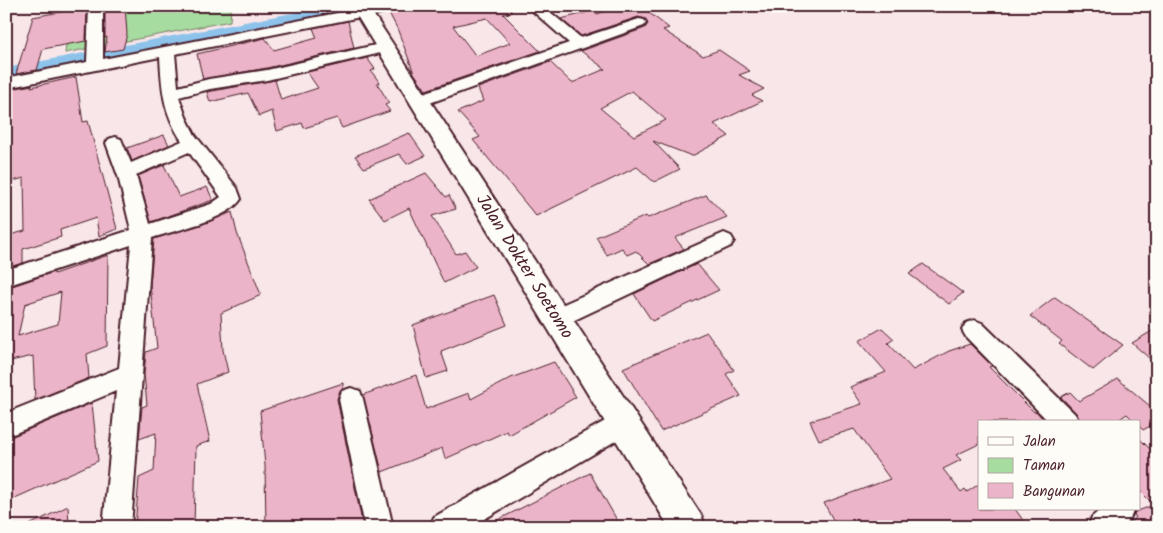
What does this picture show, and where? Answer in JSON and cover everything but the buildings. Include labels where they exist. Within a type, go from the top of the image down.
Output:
[{"type":"street","points":[[95,60],[96,6]]},
{"type":"street","points":[[6,83],[95,60],[167,52],[360,9],[396,6]]},
{"type":"street","points":[[534,6],[579,44]]},
{"type":"street","name":"Jalan Dokter Soetomo","points":[[360,9],[689,527]]},
{"type":"street","points":[[418,101],[639,23]]},
{"type":"street","points":[[170,94],[209,84],[267,75],[384,48]]},
{"type":"street","points":[[6,278],[142,232],[218,209],[231,199],[230,193],[193,143],[176,116],[170,94],[167,52]]},
{"type":"street","points":[[114,143],[142,232],[117,527]]},
{"type":"street","points":[[125,173],[193,143]]},
{"type":"street","points":[[556,318],[724,241]]},
{"type":"street","points":[[974,330],[1064,420]]},
{"type":"street","points":[[6,425],[130,374]]},
{"type":"street","points":[[351,399],[379,527]]},
{"type":"street","points":[[444,527],[623,423]]},
{"type":"street","points":[[1102,527],[1119,510]]},
{"type":"green space","points":[[71,6],[233,6],[231,8],[230,21],[65,53]]},
{"type":"waterway","points":[[6,73],[351,6]]}]
